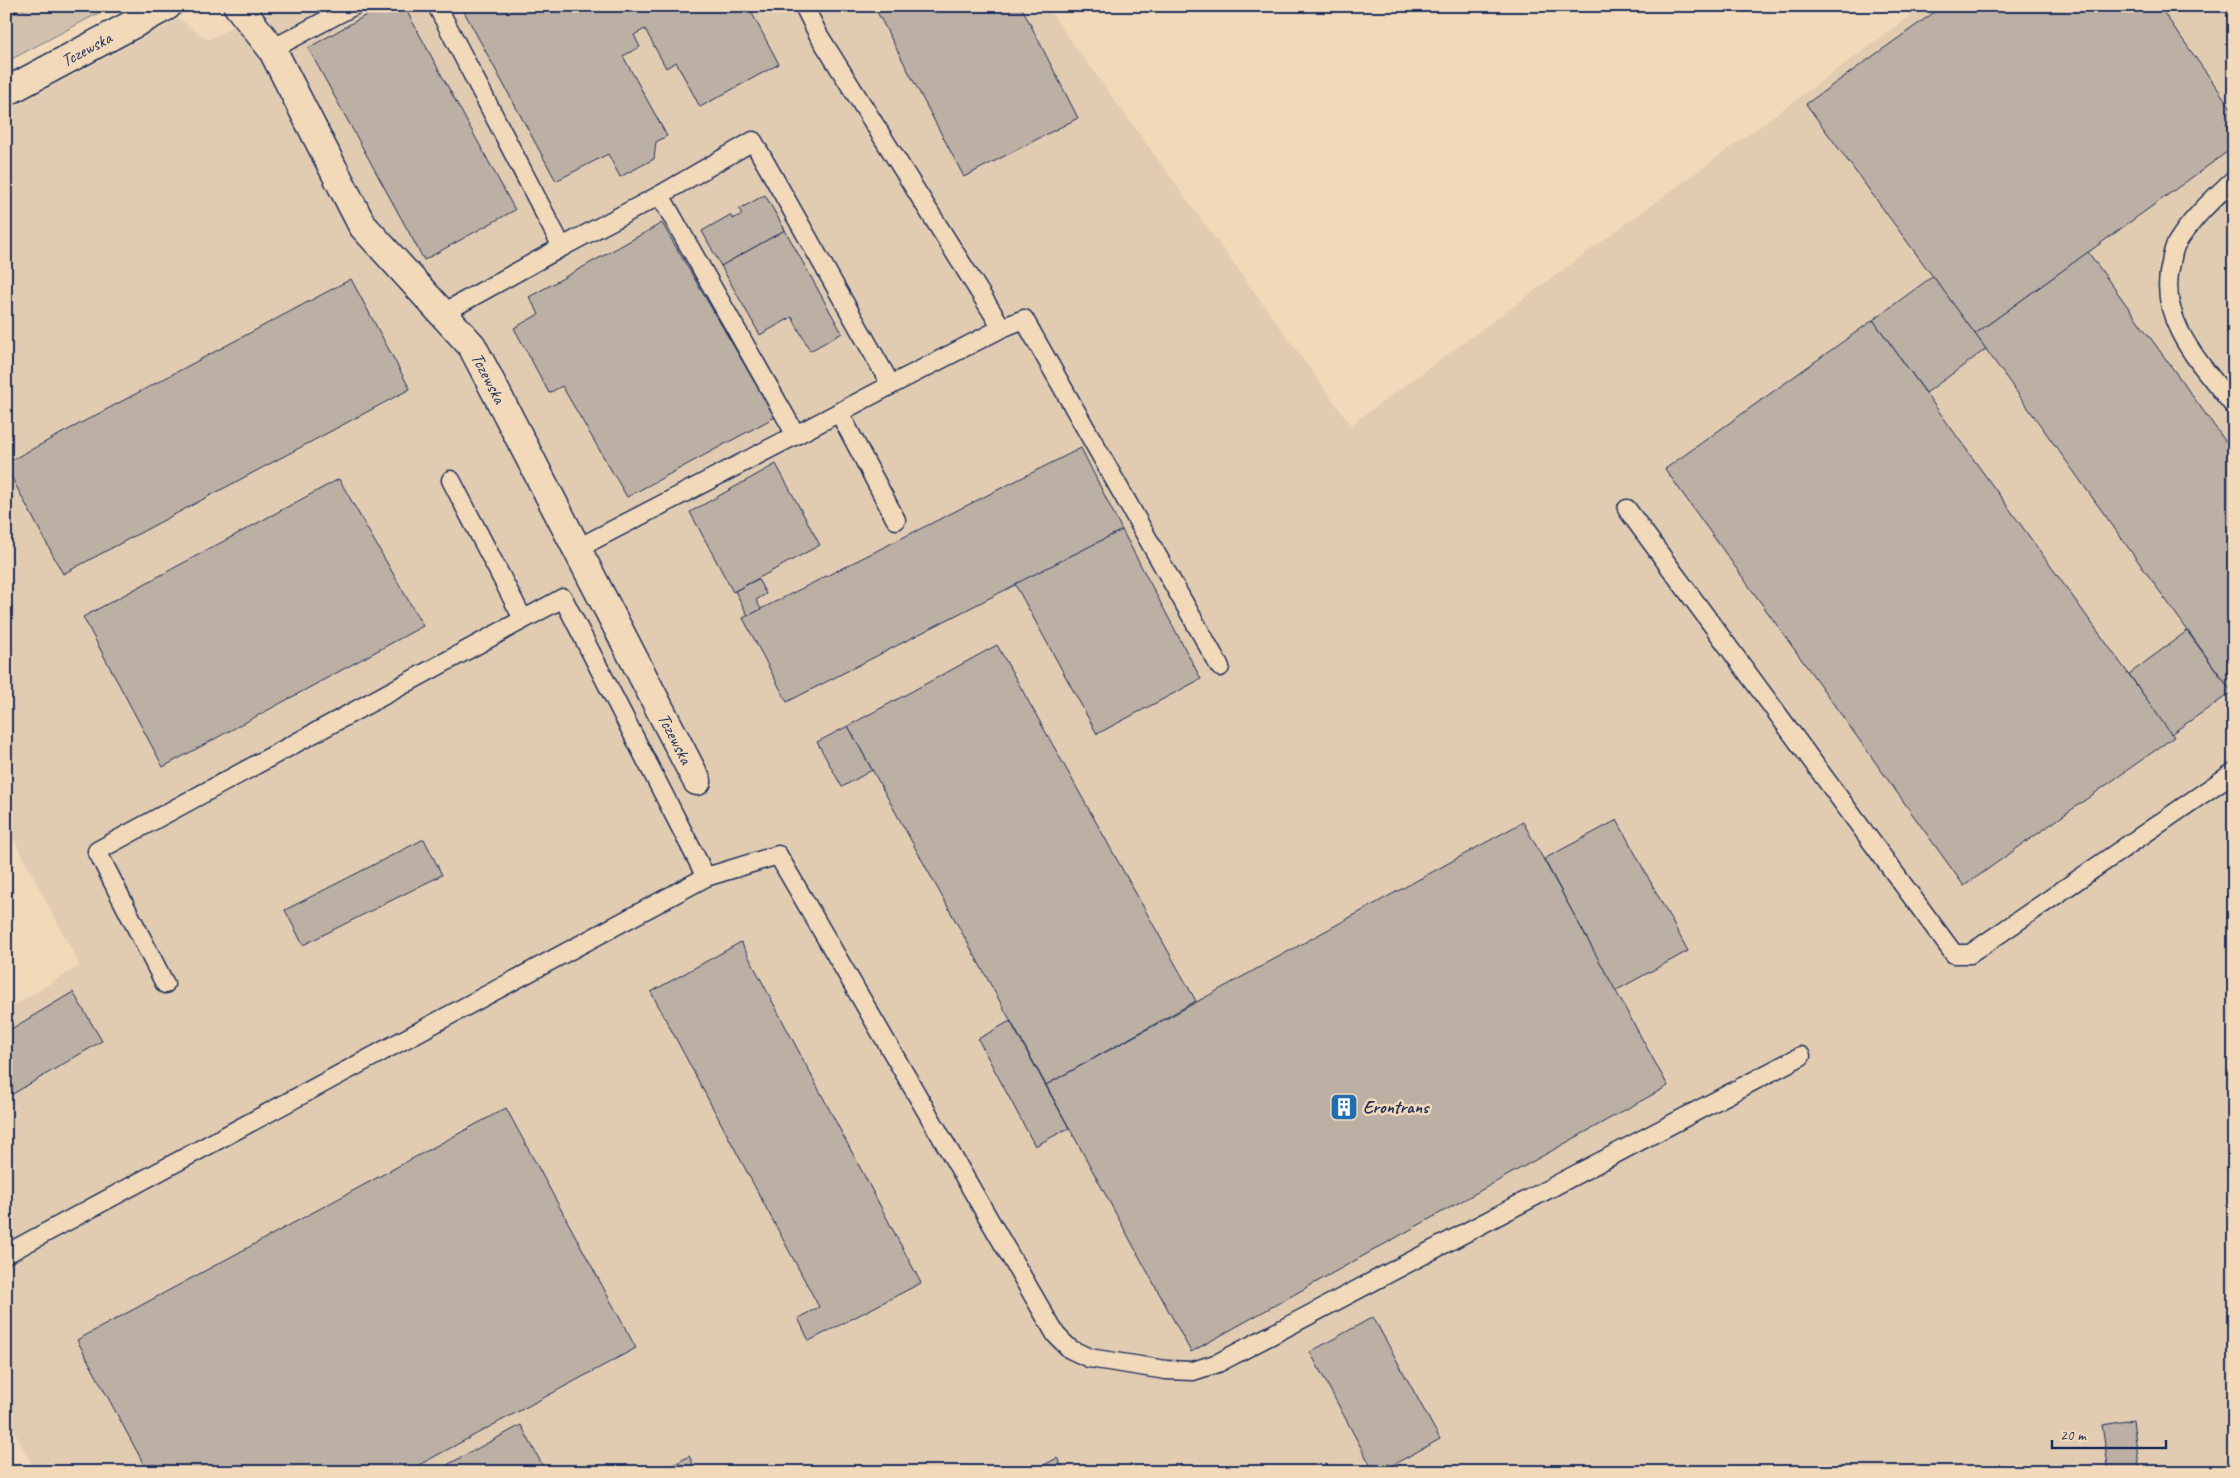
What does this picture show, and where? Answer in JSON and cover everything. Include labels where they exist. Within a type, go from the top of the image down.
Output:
[{"type":"street","name":"Tczewska","points":[[6,92],[167,6]]},
{"type":"street","name":"Tczewska","points":[[238,6],[272,49],[362,225],[472,346],[697,781]]},
{"type":"lane","points":[[272,49],[353,6]]},
{"type":"lane","points":[[437,6],[562,247]]},
{"type":"lane","points":[[804,6],[818,34],[1002,328]]},
{"type":"lane","points":[[442,313],[660,195],[753,140],[891,385]]},
{"type":"lane","points":[[2234,179],[2194,218],[2175,246],[2167,277],[2169,308],[2183,340],[2234,406]]},
{"type":"lane","points":[[660,195],[796,435]]},
{"type":"lane","points":[[578,548],[1002,328],[1024,319],[1220,667]]},
{"type":"lane","points":[[839,412],[896,520]]},
{"type":"lane","points":[[451,480],[524,619]]},
{"type":"lane","points":[[1627,509],[1954,954],[1970,954],[2231,780]]},
{"type":"lane","points":[[164,984],[97,851],[563,598],[706,877]]},
{"type":"lane","points":[[6,1254],[706,877],[778,855],[1056,1335],[1070,1350],[1090,1358],[1166,1370],[1193,1371],[1218,1363],[1800,1056]]},
{"type":"path","points":[[6,17],[27,6]]},
{"type":"shaded area","points":[[6,6],[112,6],[6,62]]},
{"type":"shaded area","points":[[271,6],[1046,6],[1351,425],[1924,6],[2234,6],[2234,1472],[36,1472],[6,1416],[6,1010],[80,966],[6,824],[6,111],[179,19],[208,40]]},
{"type":"building","points":[[382,6],[404,6],[515,210],[424,260],[308,48]]},
{"type":"building","points":[[461,6],[748,6],[779,64],[700,107],[676,62],[666,68],[645,29],[634,35],[640,47],[623,56],[667,136],[656,142],[654,159],[620,177],[608,154],[556,181]]},
{"type":"building","points":[[874,6],[1021,6],[1078,118],[964,177]]},
{"type":"building","points":[[1943,6],[2159,6],[2234,112],[2234,147],[1975,334],[1806,104]]},
{"type":"building","points":[[765,195],[785,230],[721,266],[702,231],[730,215],[733,219],[742,214],[739,209]]},
{"type":"building","points":[[662,223],[775,417],[627,497],[562,386],[549,393],[514,328],[539,314],[529,297]]},
{"type":"building","points":[[785,230],[842,333],[810,351],[792,317],[760,335],[721,266]]},
{"type":"building","points":[[2088,252],[2234,453],[2234,695],[1975,334]]},
{"type":"building","points":[[1933,276],[1986,349],[1926,393],[1873,320]]},
{"type":"building","points":[[351,279],[410,389],[63,574],[6,467],[6,463]]},
{"type":"building","points":[[1873,320],[2174,737],[1964,886],[1665,469]]},
{"type":"building","points":[[1081,448],[1122,530],[787,702],[743,618]]},
{"type":"building","points":[[776,464],[820,545],[733,592],[690,512]]},
{"type":"building","points":[[339,479],[423,626],[163,767],[83,617]]},
{"type":"building","points":[[1122,530],[1201,679],[1097,734],[1015,584]]},
{"type":"building","points":[[758,579],[766,594],[756,600],[761,609],[748,616],[735,591]]},
{"type":"building","points":[[2187,631],[2232,692],[2171,734],[2129,674]]},
{"type":"building","points":[[997,645],[1196,1001],[1046,1085],[848,726]]},
{"type":"building","points":[[848,726],[872,770],[842,787],[817,742]]},
{"type":"building","points":[[1617,820],[1688,951],[1615,991],[1544,859]]},
{"type":"building","name":"Erontrans","points":[[1523,822],[1668,1086],[1191,1352],[1046,1085]]},
{"type":"building","points":[[424,839],[442,875],[303,945],[285,910]]},
{"type":"building","points":[[741,942],[921,1283],[809,1341],[798,1318],[819,1307],[651,992]]},
{"type":"building","points":[[73,992],[102,1041],[6,1098],[6,1032]]},
{"type":"building","points":[[1010,1021],[1069,1128],[1035,1146],[978,1039]]},
{"type":"building","points":[[506,1108],[636,1348],[406,1472],[148,1472],[77,1340]]},
{"type":"building","points":[[1373,1317],[1440,1439],[1380,1472],[1374,1472],[1310,1352]]},
{"type":"building","points":[[2133,1420],[2140,1472],[2109,1472],[2102,1425]]},
{"type":"building","points":[[521,1425],[546,1472],[434,1472]]},
{"type":"building","points":[[689,1456],[697,1472],[661,1472]]},
{"type":"building","points":[[1057,1458],[1065,1472],[1031,1472]]},
{"type":"place","name":"Erontrans","points":[[1344,1107]]}]
